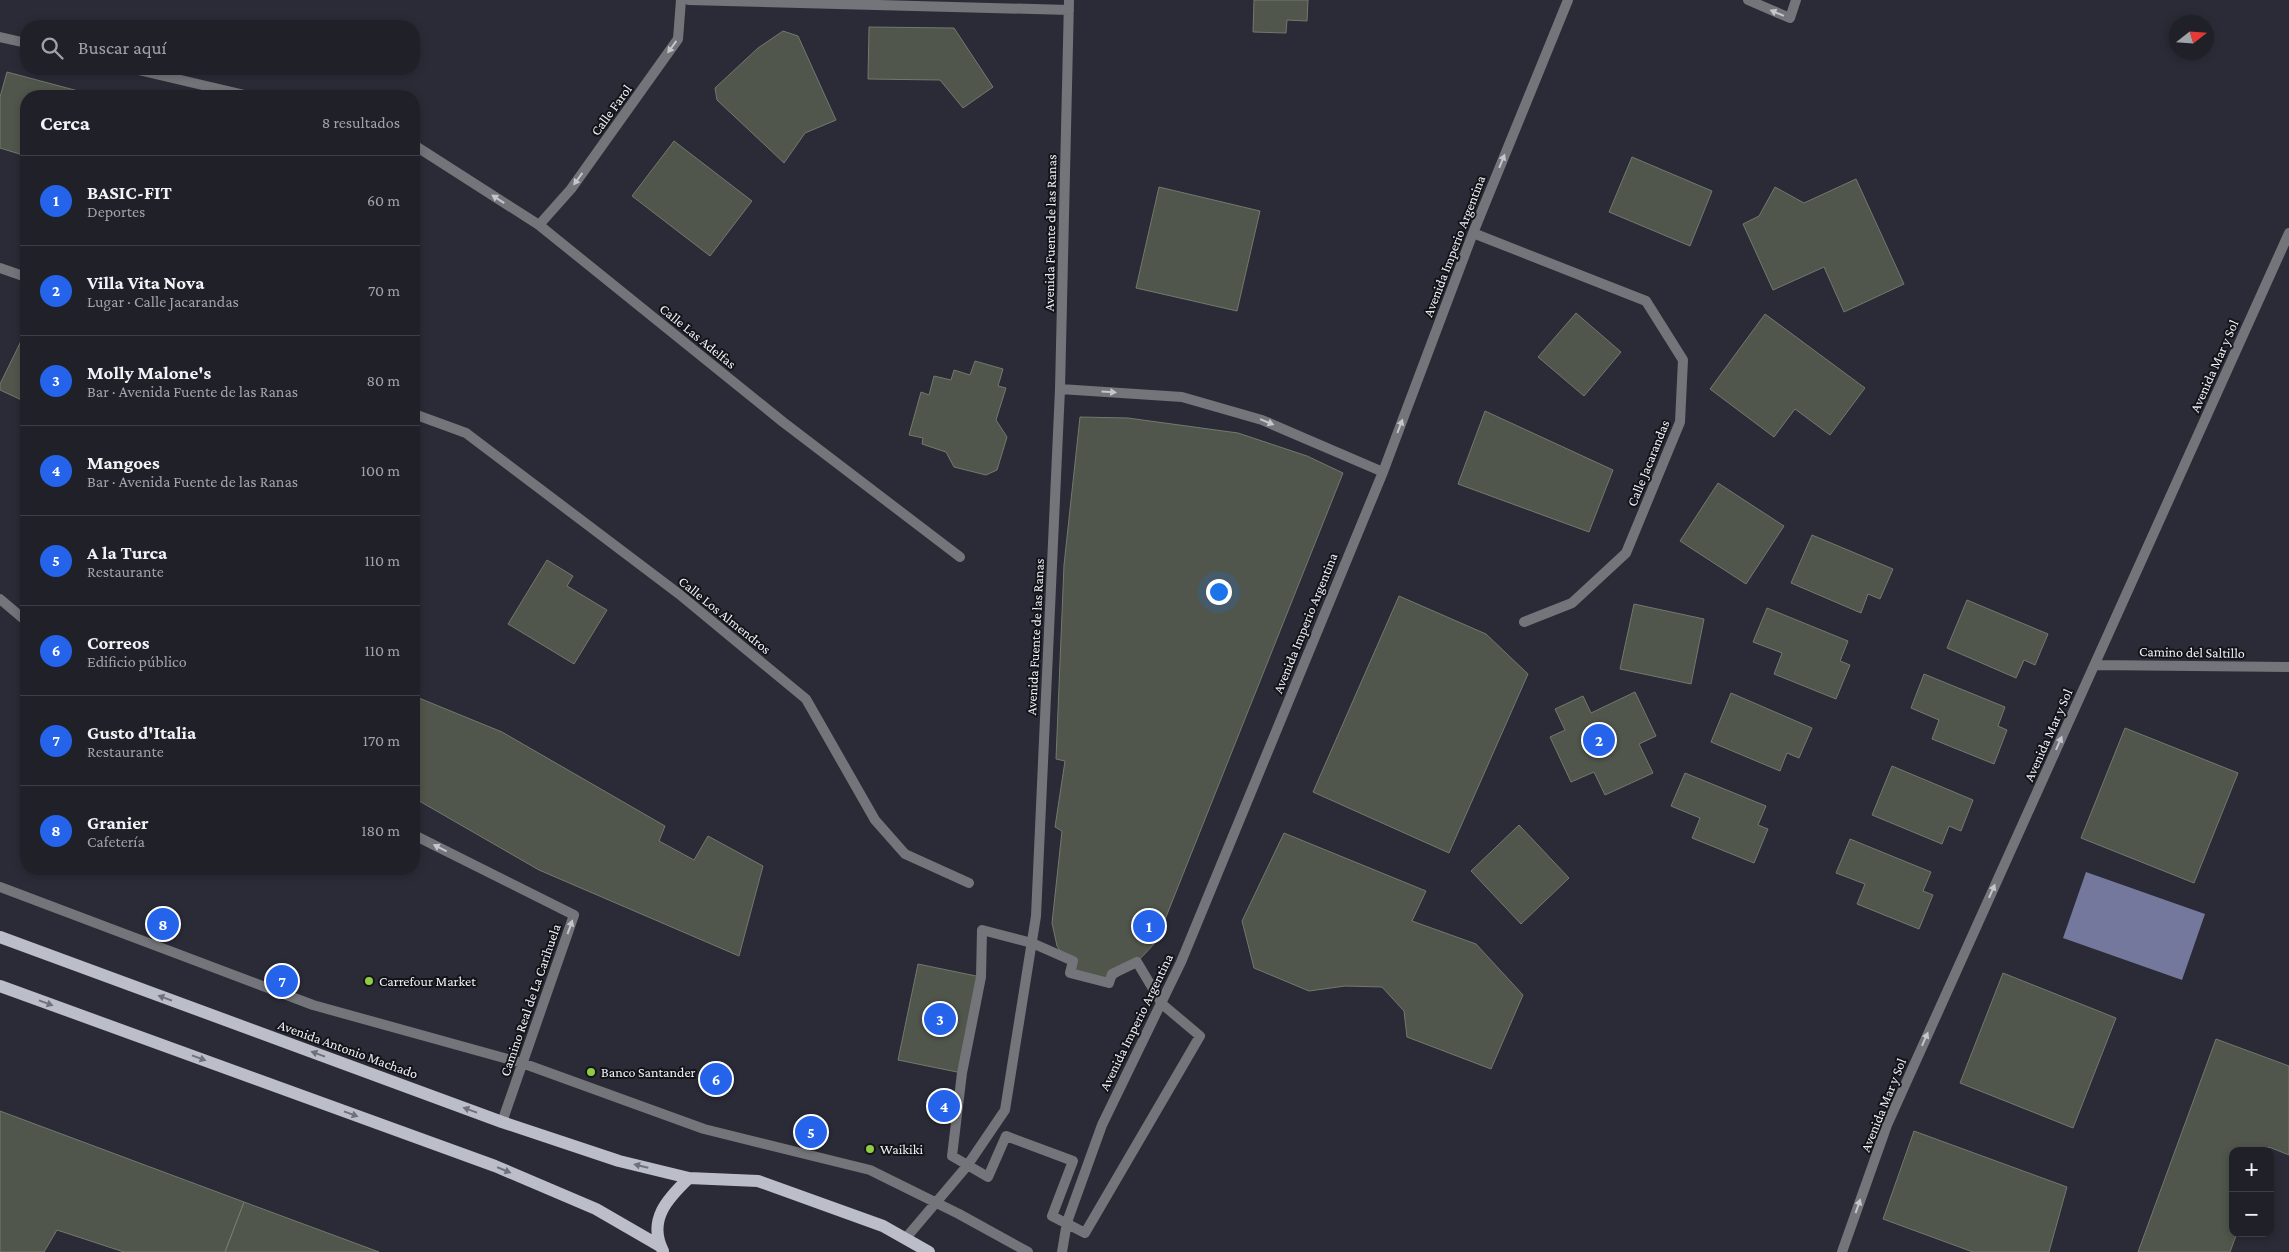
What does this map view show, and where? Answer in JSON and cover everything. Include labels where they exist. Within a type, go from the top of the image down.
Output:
[{"type":"main road","name":"Avenida Antonio Machado","points":[[0,937],[502,1122],[619,1161],[688,1178],[758,1181],[883,1226],[910,1245]]},
{"type":"main road","points":[[0,986],[495,1166],[596,1209],[662,1249]]},
{"type":"main road","points":[[662,1249],[658,1223],[667,1199],[688,1178]]},
{"type":"main road","points":[[910,1245],[929,1252]]},
{"type":"street","name":"Calle Farol","points":[[539,225],[571,189],[678,39],[681,0]]},
{"type":"street","points":[[689,0],[1069,5]]},
{"type":"street","name":"Avenida Imperio Argentina","points":[[1062,1252],[1067,1222],[1102,1125],[1181,962],[1383,472],[1473,233],[1568,0]]},
{"type":"street","points":[[1748,0],[1790,18],[1796,0]]},
{"type":"street","name":"Avenida Fuente de las Ranas","points":[[910,1245],[936,1203],[967,1166],[1005,1110],[1036,916],[1060,390],[1069,5]]},
{"type":"street","points":[[0,37],[20,42]]},
{"type":"street","points":[[160,75],[223,90]]},
{"type":"street","name":"Calle Las Adelfas","points":[[420,150],[539,225],[783,422],[960,557]]},
{"type":"street","name":"Calle Jacarandas","points":[[1473,233],[1646,301],[1683,360],[1680,422],[1626,553],[1572,603],[1524,622]]},
{"type":"street","name":"Avenida Mar y Sol","points":[[1842,1252],[1887,1125],[2289,233]]},
{"type":"street","points":[[0,268],[20,275]]},
{"type":"street","points":[[1060,390],[1182,397],[1262,420],[1383,472]]},
{"type":"street","name":"Calle Los Almendros","points":[[420,416],[466,433],[679,594],[806,699],[875,820],[905,854],[969,882]]},
{"type":"street","points":[[0,599],[20,616]]},
{"type":"street","name":"Camino del Saltillo","points":[[2095,665],[2289,668]]},
{"type":"street","name":"Camino Real de La Carihuela","points":[[420,838],[574,916],[502,1122]]},
{"type":"street","points":[[0,887],[313,1005],[522,1063],[704,1129],[870,1170],[1028,1252]]},
{"type":"street","points":[[982,930],[1032,943],[1073,961],[1070,973],[1109,982],[1112,974],[1137,962],[1162,1004],[1200,1036],[1084,1233],[1067,1222],[1052,1216],[1073,1161],[1006,1136],[988,1177],[952,1156],[962,1073],[981,977],[982,930]]},
{"type":"water","points":[[2086,872],[2205,914],[2182,980],[2063,938]]},
{"type":"building","points":[[1254,0],[1308,0],[1307,21],[1287,20],[1286,33],[1253,32]]},
{"type":"building","points":[[869,27],[954,28],[993,87],[963,108],[940,80],[868,79]]},
{"type":"building","points":[[783,31],[798,36],[836,120],[805,133],[784,163],[717,100],[715,88],[758,48]]},
{"type":"building","points":[[7,72],[74,90],[20,90],[20,154],[0,148],[0,97]]},
{"type":"building","points":[[674,141],[752,201],[710,256],[632,196]]},
{"type":"building","points":[[1632,157],[1712,191],[1690,246],[1609,212]]},
{"type":"building","points":[[1856,179],[1904,284],[1844,312],[1824,267],[1773,290],[1743,224],[1759,216],[1775,187],[1804,203]]},
{"type":"building","points":[[1159,187],[1260,211],[1237,311],[1136,288]]},
{"type":"building","points":[[1576,313],[1621,352],[1584,396],[1538,357]]},
{"type":"building","points":[[1765,314],[1865,388],[1830,435],[1795,409],[1774,437],[1710,389]]},
{"type":"building","points":[[20,343],[20,399],[0,390],[0,384]]},
{"type":"building","points":[[975,361],[1003,369],[998,386],[1006,388],[996,420],[1007,437],[997,470],[986,475],[954,467],[946,452],[922,444],[923,438],[909,435],[921,392],[929,395],[934,376],[951,380],[954,370],[970,375]]},
{"type":"building","points":[[1485,411],[1613,470],[1589,532],[1458,484]]},
{"type":"building","points":[[1080,417],[1128,418],[1238,433],[1307,456],[1343,473],[1156,942],[1137,962],[1109,983],[1070,973],[1073,961],[1064,957],[1057,946],[1052,923],[1062,831],[1055,827],[1065,761],[1056,759],[1064,565]]},
{"type":"building","points":[[1718,483],[1784,526],[1746,584],[1680,541]]},
{"type":"building","points":[[1812,535],[1893,569],[1880,599],[1868,594],[1861,613],[1791,583]]},
{"type":"building","points":[[547,560],[573,576],[567,586],[607,610],[574,664],[508,624]]},
{"type":"building","points":[[1399,596],[1486,634],[1528,674],[1449,853],[1313,792]]},
{"type":"building","points":[[1967,600],[2048,634],[2035,665],[2024,660],[2016,678],[1947,648]]},
{"type":"building","points":[[1634,604],[1704,619],[1691,684],[1620,669]]},
{"type":"building","points":[[1767,608],[1848,641],[1840,661],[1850,665],[1836,699],[1774,674],[1782,653],[1753,642]]},
{"type":"building","points":[[1924,674],[2005,707],[1998,726],[2007,730],[1994,764],[1932,739],[1939,720],[1911,708]]},
{"type":"building","points":[[1635,692],[1656,736],[1639,744],[1653,773],[1605,795],[1594,772],[1571,782],[1550,737],[1565,730],[1555,709],[1583,696],[1591,713]]},
{"type":"building","points":[[1731,693],[1812,728],[1799,758],[1787,753],[1780,771],[1711,742]]},
{"type":"building","points":[[420,698],[502,732],[665,826],[659,841],[694,860],[708,836],[763,866],[739,956],[539,870],[420,801]]},
{"type":"building","points":[[2125,728],[2238,773],[2194,883],[2081,838]]},
{"type":"building","points":[[1892,766],[1973,800],[1961,831],[1949,826],[1942,844],[1872,815]]},
{"type":"building","points":[[1685,773],[1766,806],[1758,825],[1768,829],[1754,863],[1692,838],[1700,818],[1671,806]]},
{"type":"building","points":[[1519,825],[1569,878],[1521,924],[1471,871]]},
{"type":"building","points":[[1284,833],[1426,891],[1412,921],[1476,944],[1523,995],[1491,1069],[1407,1037],[1404,1011],[1382,987],[1345,986],[1309,991],[1254,968],[1242,921]]},
{"type":"building","points":[[1850,839],[1931,872],[1923,891],[1933,895],[1919,929],[1857,904],[1865,884],[1836,873]]},
{"type":"building","points":[[918,964],[981,977],[962,1073],[898,1060]]},
{"type":"building","points":[[2003,973],[2116,1018],[2073,1128],[1960,1083]]},
{"type":"building","points":[[2216,1039],[2289,1066],[2289,1155],[2274,1149],[2274,1147],[2229,1147],[2229,1237],[2236,1237],[2230,1252],[2138,1252]]},
{"type":"building","points":[[0,1111],[244,1202],[225,1252],[124,1252],[57,1230],[44,1252],[0,1252]]},
{"type":"building","points":[[1914,1131],[2067,1187],[2049,1252],[1973,1252],[1883,1219]]},
{"type":"building","points":[[244,1202],[379,1252],[225,1252]]},
{"type":"place","name":"Villa Vita Nova","points":[[1599,740]]},
{"type":"place","name":"Granier","points":[[163,924]]},
{"type":"place","name":"BASIC-FIT","points":[[1149,926]]},
{"type":"place","name":"Gusto d'Italia","points":[[282,981]]},
{"type":"place","name":"Carrefour Market","points":[[369,981]]},
{"type":"place","name":"Molly Malone's","points":[[940,1019]]},
{"type":"place","name":"Banco Santander","points":[[591,1072]]},
{"type":"place","name":"Correos","points":[[716,1079]]},
{"type":"place","name":"Mangoes","points":[[944,1106]]},
{"type":"place","name":"A la Turca","points":[[811,1132]]},
{"type":"place","name":"Waikiki","points":[[870,1149]]}]
